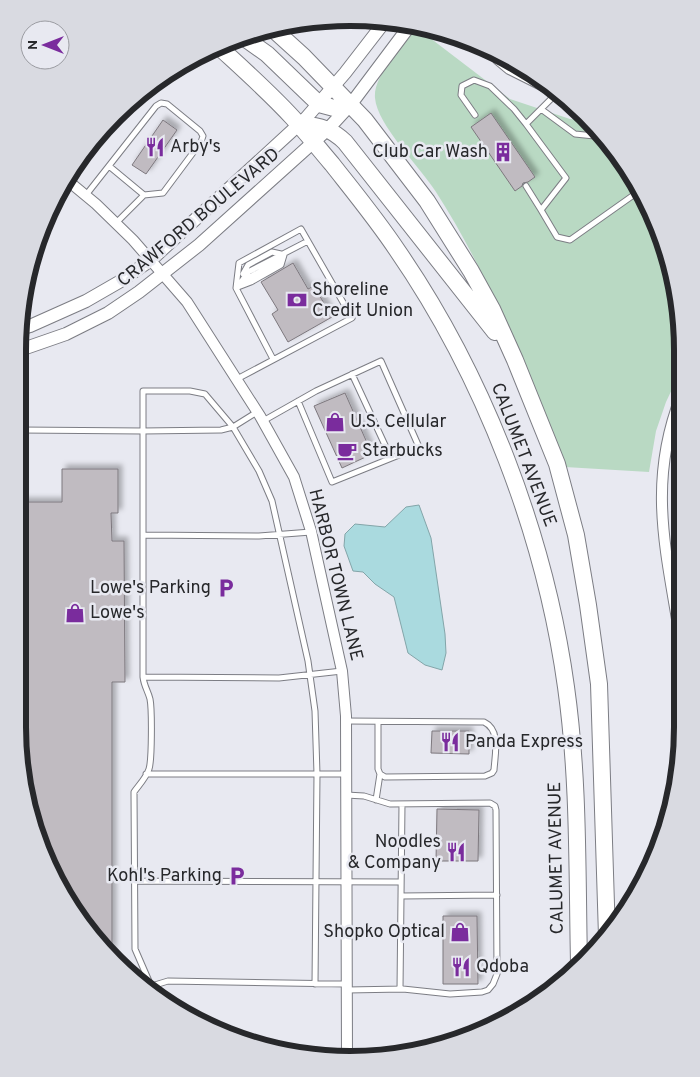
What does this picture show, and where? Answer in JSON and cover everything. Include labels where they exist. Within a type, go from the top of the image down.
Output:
[{"type":"main road","name":"CALUMET AVENUE","points":[[278,34],[351,104],[402,166],[441,222],[486,297],[515,360],[558,465],[576,535],[599,684],[606,925]]},
{"type":"main road","points":[[251,41],[267,54],[319,104],[334,108],[351,104]]},
{"type":"main road","name":"CALUMET AVENUE","points":[[224,52],[299,125],[351,188],[398,250],[443,324],[469,373],[514,479],[536,547],[552,608],[566,687],[576,781],[579,956]]},
{"type":"main road","points":[[299,125],[328,129],[338,135],[350,148],[464,292],[515,360]]},
{"type":"main road","points":[[577,958],[579,946]]},
{"type":"street","name":"CRAWFORD BOULEVARD","points":[[27,326],[86,301],[119,282],[151,260],[299,125],[319,104],[380,28]]},
{"type":"street","name":"CRAWFORD BOULEVARD","points":[[26,348],[66,334],[100,317],[128,300],[207,239],[328,129],[351,104],[406,31]]},
{"type":"street","name":"HARBOR TOWN LANE","points":[[72,184],[116,223],[187,302],[260,417],[294,477],[311,532],[342,671],[346,721],[347,1051]]},
{"type":"street","points":[[674,421],[666,446],[661,496],[662,527],[666,554],[674,579]]},
{"type":"lane","points":[[498,63],[508,71],[531,82]]},
{"type":"lane","points":[[474,116],[460,95],[462,86],[474,80],[490,86],[514,109],[566,178],[541,210]]},
{"type":"lane","points":[[526,124],[553,98]]},
{"type":"lane","points":[[86,195],[156,106],[161,103],[167,104],[200,131],[202,136],[201,142],[163,193],[144,195],[116,223]]},
{"type":"lane","points":[[541,110],[575,134],[592,136]]},
{"type":"lane","points":[[109,166],[144,195]]},
{"type":"lane","points":[[526,186],[557,237],[570,240],[634,195]]},
{"type":"lane","points":[[236,379],[352,318],[301,230],[239,263],[236,288],[274,359]]},
{"type":"lane","points":[[236,288],[248,272],[308,241]]},
{"type":"lane","points":[[236,288],[281,265],[284,255]]},
{"type":"lane","points":[[26,430],[221,430],[260,417],[298,401],[381,361],[419,447],[332,482],[298,401]]},
{"type":"lane","points":[[352,374],[391,458]]},
{"type":"lane","points":[[144,976],[135,949],[134,881],[134,792],[149,768],[152,711],[143,677],[143,391],[198,391],[209,398],[233,427],[252,457],[272,501],[281,534],[310,676],[316,731],[317,774],[315,984]]},
{"type":"lane","points":[[666,446],[674,448]]},
{"type":"lane","points":[[143,535],[259,536],[311,532]]},
{"type":"lane","points":[[666,554],[674,554]]},
{"type":"lane","points":[[143,677],[279,678],[342,671]]},
{"type":"lane","points":[[346,721],[484,722],[489,724],[496,738],[494,770],[485,776],[385,777],[380,774]]},
{"type":"lane","points":[[376,800],[380,774],[378,769],[378,722]]},
{"type":"lane","points":[[146,774],[346,774]]},
{"type":"lane","points":[[155,986],[168,981],[315,984],[450,994],[488,990],[497,974],[495,806],[490,803],[390,804],[364,796],[346,795]]},
{"type":"lane","points":[[400,989],[402,804]]},
{"type":"lane","points":[[134,881],[316,880],[401,882]]},
{"type":"lane","points":[[401,896],[497,895]]},
{"type":"green space","points":[[414,32],[426,35],[510,99],[578,120],[607,153],[619,170],[640,207],[657,246],[668,287],[671,308],[674,385],[656,431],[649,472],[565,467],[507,326],[474,258],[436,192],[383,121],[375,98],[376,89],[390,61]]},
{"type":"water","points":[[419,505],[431,538],[445,634],[446,653],[442,670],[425,665],[408,653],[394,597],[375,584],[363,572],[353,571],[344,546],[345,534],[355,524],[385,527],[406,507]]},
{"type":"building","name":"Club Car Wash","points":[[491,113],[535,177],[523,183],[515,191],[471,127]]},
{"type":"building","name":"Arby's","points":[[163,120],[177,130],[146,174],[132,165]]},
{"type":"building","name":"Shoreline Credit Union","points":[[293,263],[308,289],[314,286],[332,317],[288,342],[272,314],[278,310],[261,282]]},
{"type":"building","points":[[345,393],[372,454],[342,468],[314,406]]},
{"type":"building","points":[[62,469],[118,469],[118,513],[111,513],[112,541],[124,541],[125,682],[112,682],[112,946],[81,907],[51,851],[37,811],[29,769],[26,727],[26,502],[62,502]]},
{"type":"building","name":"Panda Express","points":[[432,731],[469,731],[469,754],[431,753]]},
{"type":"building","points":[[437,809],[479,810],[478,861],[436,861]]},
{"type":"building","points":[[443,916],[477,916],[478,984],[443,984]]},
{"type":"place","name":"Arby's","points":[[155,147]]},
{"type":"place","name":"Club Car Wash","points":[[503,152]]},
{"type":"place","name":"Shoreline Credit Union","points":[[297,300]]},
{"type":"place","name":"U.S. Cellular","points":[[335,422]]},
{"type":"place","name":"Starbucks","points":[[347,451]]},
{"type":"place","name":"Lowe's Parking","points":[[226,588]]},
{"type":"place","name":"Lowe's","points":[[75,613]]},
{"type":"place","name":"Panda Express","points":[[450,742]]},
{"type":"place","name":"Noodles & Company","points":[[456,852]]},
{"type":"place","name":"Kohl's Parking","points":[[237,876]]},
{"type":"place","name":"Shopko Optical","points":[[460,932]]},
{"type":"place","name":"Qdoba","points":[[461,967]]}]
